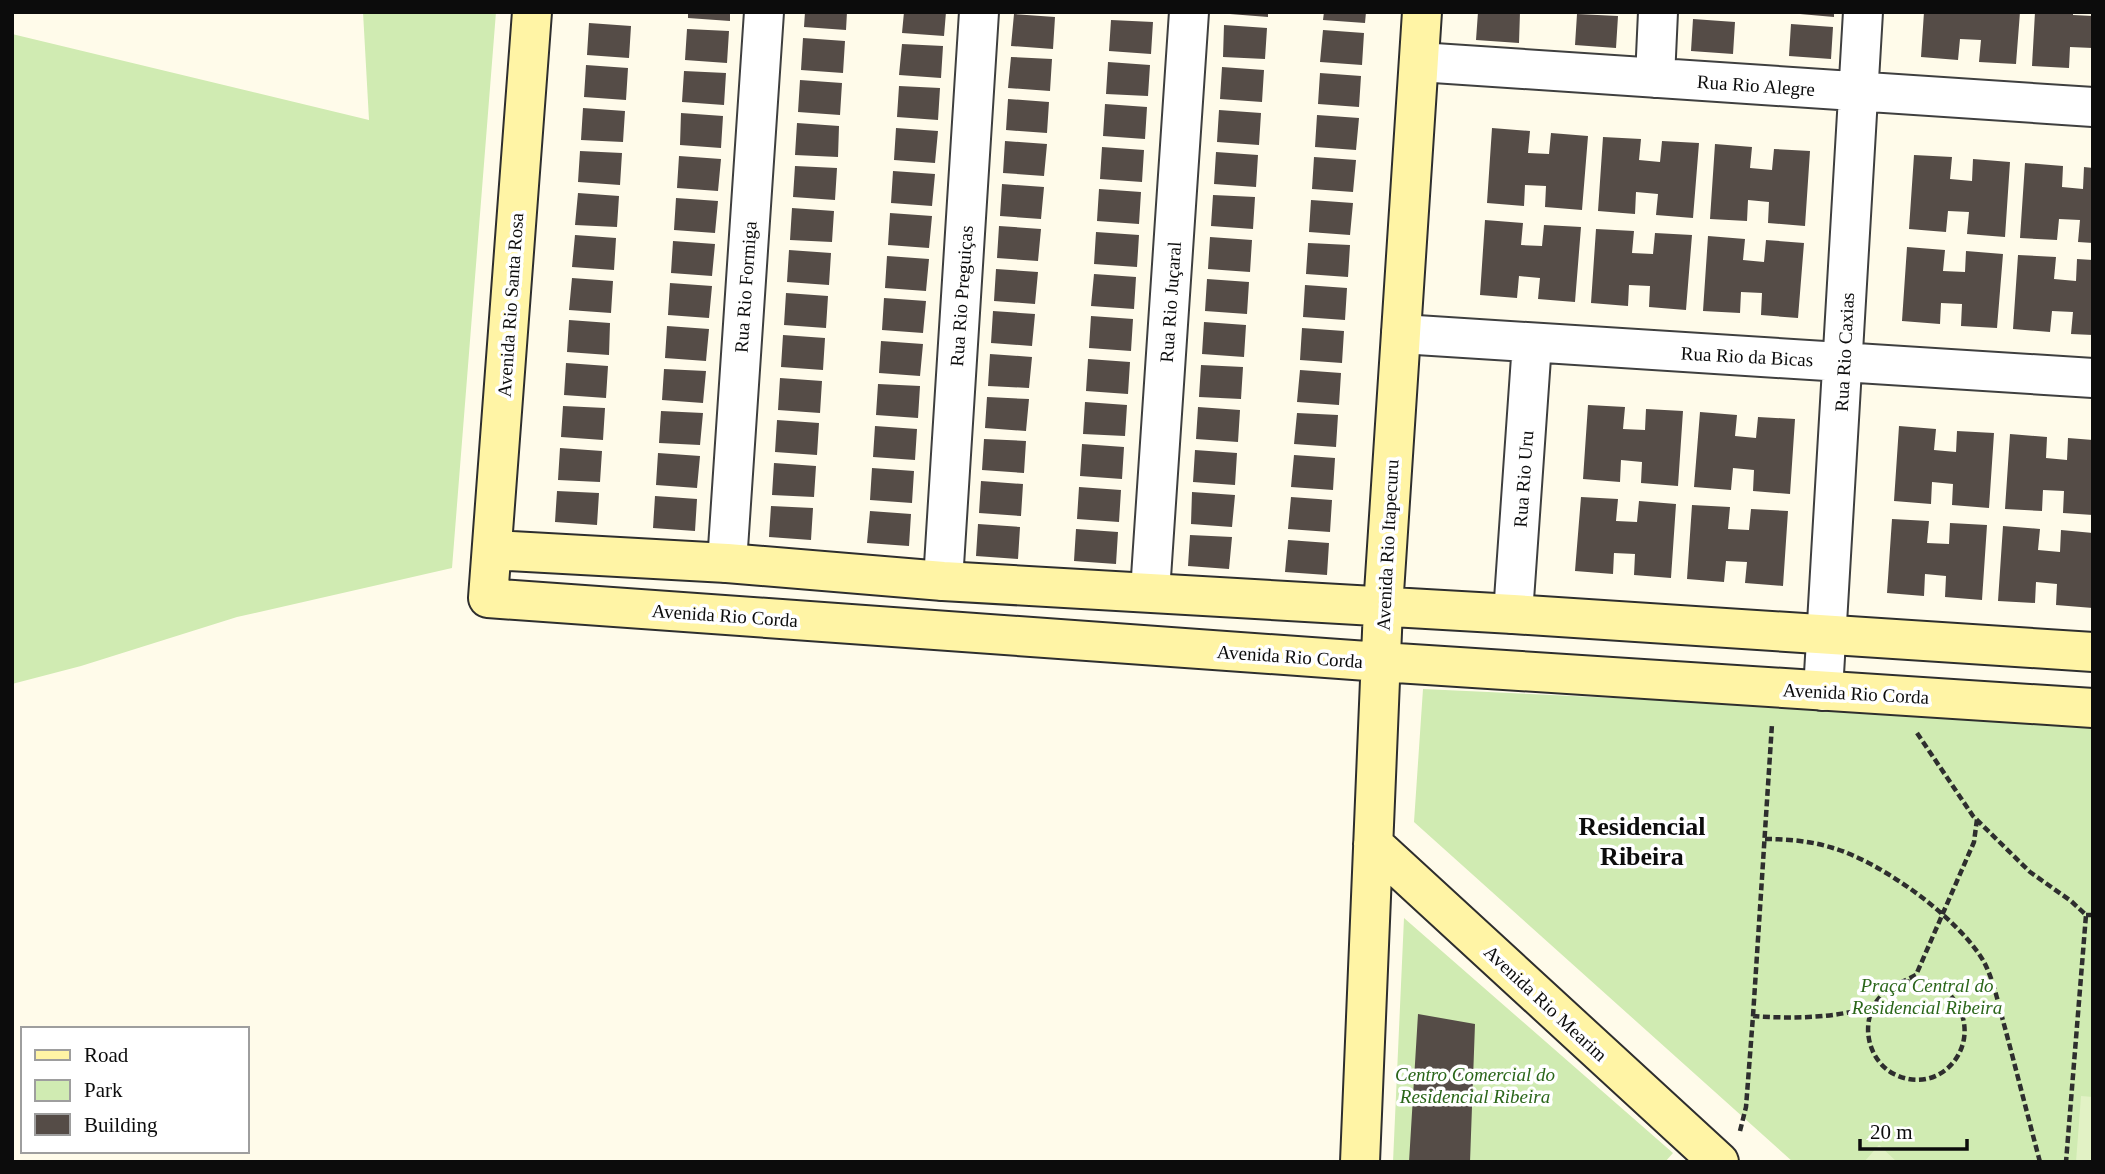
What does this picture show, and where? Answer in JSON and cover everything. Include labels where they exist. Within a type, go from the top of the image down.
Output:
[{"type":"street","name":"Avenida Rio Santa Rosa","points":[[488,598],[532,12]]},
{"type":"street","name":"Rua Rio Formiga","points":[[727,562],[764,12]]},
{"type":"street","name":"Rua Rio Preguiças","points":[[943,581],[979,12]]},
{"type":"street","name":"Rua Rio Juçaral","points":[[1150,592],[1189,12]]},
{"type":"street","name":"Avenida Rio Itapecuru","points":[[1360,1162],[1383,608],[1422,12]]},
{"type":"street","points":[[1655,78],[1658,12]]},
{"type":"street","name":"Rua Rio Caxias","points":[[1823,691],[1863,12]]},
{"type":"street","name":"Rua Rio Alegre","points":[[1419,62],[2093,107]]},
{"type":"street","name":"Rua Rio da Bicas","points":[[1401,334],[2093,378]]},
{"type":"street","name":"Rua Rio Uru","points":[[1514,614],[1532,343]]},
{"type":"street","points":[[492,550],[727,562],[943,581],[1514,614],[2093,652]]},
{"type":"street","name":"Avenida Rio Corda","points":[[488,598],[1381,662],[2093,708]]},
{"type":"street","name":"Avenida Rio Mearim","points":[[1373,844],[1711,1152]]},
{"type":"path","points":[[1711,1152],[1746,1107],[1774,688]]},
{"type":"path","points":[[1885,695],[1930,751],[1953,788],[1977,819],[2030,872],[2086,915],[2093,915]]},
{"type":"path","points":[[1902,982],[1925,981],[1946,990],[1961,1007],[1966,1030],[1962,1051],[1948,1069],[1927,1079],[1905,1079],[1885,1069],[1871,1051],[1867,1029],[1872,1007],[1890,987],[1916,975],[1974,842],[1977,819]]},
{"type":"path","points":[[1765,839],[1808,842],[1836,849],[1893,878],[1924,899],[1964,936],[1984,963],[1997,1000],[2040,1162]]},
{"type":"path","points":[[2066,1162],[2086,915]]},
{"type":"path","points":[[1753,1016],[1847,1014],[1872,1007]]},
{"type":"green space","points":[[363,12],[496,12],[452,568],[237,617],[81,666],[12,684],[12,34],[369,120]]},
{"type":"green space","name":"Praça Central do Residencial Ribeira","points":[[1423,689],[1784,706],[2093,725],[2093,1162],[1793,1162],[1414,822]]},
{"type":"green space","name":"Centro Comercial do Residencial Ribeira","points":[[1404,918],[1673,1153],[1665,1162],[1393,1162]]},
{"type":"green space","points":[[2081,1096],[2093,1097],[2093,1162],[2076,1162]]},
{"type":"green space","points":[[1879,1145],[1897,1162],[1864,1162]]},
{"type":"building","points":[[688,12],[730,12],[730,21],[688,18]]},
{"type":"building","points":[[805,12],[847,12],[846,30],[804,27]]},
{"type":"building","points":[[904,12],[946,12],[944,36],[902,33]]},
{"type":"building","points":[[1268,12],[1268,17],[1230,14]]},
{"type":"building","points":[[1324,12],[1366,12],[1365,23],[1323,20]]},
{"type":"building","points":[[1478,12],[1520,12],[1519,43],[1476,40]]},
{"type":"building","points":[[1834,12],[1834,17],[1800,14]]},
{"type":"building","points":[[1924,12],[2020,12],[2016,64],[1979,62],[1981,40],[1960,39],[1958,60],[1921,57]]},
{"type":"building","points":[[2035,12],[2073,12],[2073,15],[2093,16],[2093,48],[2070,47],[2069,68],[2032,66]]},
{"type":"building","points":[[1014,14],[1055,17],[1053,49],[1011,46]]},
{"type":"building","points":[[1577,14],[1618,16],[1616,48],[1575,45]]},
{"type":"building","points":[[1693,19],[1735,22],[1733,54],[1691,51]]},
{"type":"building","points":[[1111,20],[1153,22],[1151,54],[1109,51]]},
{"type":"building","points":[[589,23],[631,26],[629,58],[587,55]]},
{"type":"building","points":[[1791,24],[1833,27],[1831,59],[1789,56]]},
{"type":"building","points":[[1224,25],[1267,28],[1265,59],[1223,57]]},
{"type":"building","points":[[687,29],[729,31],[727,63],[685,60]]},
{"type":"building","points":[[1323,30],[1364,33],[1362,65],[1320,62]]},
{"type":"building","points":[[803,38],[845,41],[843,73],[801,70]]},
{"type":"building","points":[[902,44],[943,46],[941,78],[899,75]]},
{"type":"building","points":[[1011,57],[1052,59],[1050,91],[1008,88]]},
{"type":"building","points":[[1108,62],[1150,65],[1148,96],[1106,94]]},
{"type":"building","points":[[586,65],[628,68],[626,100],[584,97]]},
{"type":"building","points":[[1222,67],[1264,70],[1262,102],[1220,99]]},
{"type":"building","points":[[684,71],[726,73],[724,105],[682,102]]},
{"type":"building","points":[[1320,73],[1361,76],[1359,107],[1318,104]]},
{"type":"building","points":[[800,80],[842,83],[840,115],[798,112]]},
{"type":"building","points":[[899,86],[940,88],[938,120],[897,117]]},
{"type":"building","points":[[1008,99],[1049,102],[1047,133],[1006,130]]},
{"type":"building","points":[[1105,104],[1147,107],[1145,139],[1103,136]]},
{"type":"building","points":[[583,108],[625,111],[623,142],[581,140]]},
{"type":"building","points":[[1219,110],[1261,113],[1259,145],[1217,142]]},
{"type":"building","points":[[681,113],[723,116],[721,148],[680,145]]},
{"type":"building","points":[[1317,115],[1359,118],[1356,150],[1315,147]]},
{"type":"building","points":[[797,123],[839,126],[838,157],[795,155]]},
{"type":"building","points":[[896,128],[938,131],[935,163],[894,160]]},
{"type":"building","points":[[1492,128],[1530,131],[1528,153],[1549,154],[1551,133],[1588,136],[1582,210],[1545,207],[1546,186],[1525,185],[1524,206],[1487,203]]},
{"type":"building","points":[[1603,137],[1641,139],[1639,160],[1660,162],[1662,141],[1699,143],[1693,218],[1656,215],[1658,194],[1636,192],[1635,214],[1598,211]]},
{"type":"building","points":[[1005,141],[1047,144],[1044,176],[1003,173]]},
{"type":"building","points":[[1715,144],[1752,147],[1750,168],[1772,170],[1774,149],[1810,151],[1805,226],[1768,223],[1769,202],[1748,200],[1747,221],[1710,219]]},
{"type":"building","points":[[1102,147],[1144,150],[1142,182],[1100,179]]},
{"type":"building","points":[[580,151],[622,153],[620,185],[578,182]]},
{"type":"building","points":[[1216,152],[1258,155],[1256,187],[1214,184]]},
{"type":"building","points":[[1914,155],[1952,157],[1950,179],[1972,181],[1973,159],[2010,162],[2005,237],[1967,234],[1969,212],[1948,211],[1946,232],[1909,229]]},
{"type":"building","points":[[679,156],[721,159],[718,191],[677,188]]},
{"type":"building","points":[[1314,157],[1356,160],[1353,192],[1312,189]]},
{"type":"building","points":[[2025,163],[2063,166],[2062,187],[2083,189],[2084,167],[2093,168],[2093,243],[2078,242],[2080,220],[2059,219],[2057,240],[2020,238]]},
{"type":"building","points":[[795,166],[837,168],[835,200],[793,197]]},
{"type":"building","points":[[893,171],[935,174],[932,206],[891,203]]},
{"type":"building","points":[[1002,184],[1044,187],[1041,219],[1000,216]]},
{"type":"building","points":[[1099,189],[1141,192],[1139,224],[1097,221]]},
{"type":"building","points":[[578,193],[619,196],[617,227],[575,225]]},
{"type":"building","points":[[1213,195],[1255,197],[1253,229],[1211,226]]},
{"type":"building","points":[[676,198],[718,201],[715,233],[674,230]]},
{"type":"building","points":[[1311,200],[1353,203],[1350,235],[1309,232]]},
{"type":"building","points":[[792,208],[834,211],[832,242],[790,240]]},
{"type":"building","points":[[890,213],[932,216],[929,248],[888,245]]},
{"type":"building","points":[[1485,220],[1523,223],[1521,245],[1542,246],[1544,225],[1581,227],[1575,302],[1538,299],[1540,278],[1519,276],[1517,298],[1480,295]]},
{"type":"building","points":[[999,226],[1041,229],[1038,261],[997,258]]},
{"type":"building","points":[[1596,229],[1634,231],[1632,253],[1653,254],[1655,233],[1692,235],[1686,310],[1649,307],[1650,286],[1629,285],[1628,306],[1591,303]]},
{"type":"building","points":[[1096,232],[1139,235],[1137,267],[1094,264]]},
{"type":"building","points":[[575,235],[616,238],[614,270],[572,267]]},
{"type":"building","points":[[1708,236],[1745,239],[1743,260],[1764,262],[1766,240],[1804,243],[1798,318],[1761,315],[1762,293],[1741,292],[1740,313],[1703,311]]},
{"type":"building","points":[[1210,237],[1252,240],[1250,272],[1208,269]]},
{"type":"building","points":[[673,241],[715,244],[712,276],[671,273]]},
{"type":"building","points":[[1308,243],[1350,245],[1348,277],[1306,274]]},
{"type":"building","points":[[1907,247],[1945,250],[1943,271],[1965,272],[1966,251],[2003,254],[1997,328],[1961,326],[1962,304],[1941,303],[1940,324],[1902,321]]},
{"type":"building","points":[[789,250],[831,253],[829,285],[787,282]]},
{"type":"building","points":[[2018,255],[2056,257],[2054,279],[2076,281],[2077,259],[2093,260],[2093,335],[2071,334],[2073,312],[2052,311],[2050,332],[2013,329]]},
{"type":"building","points":[[887,256],[929,259],[926,291],[885,288]]},
{"type":"building","points":[[996,269],[1038,272],[1035,304],[994,301]]},
{"type":"building","points":[[1094,274],[1136,277],[1134,309],[1091,306]]},
{"type":"building","points":[[572,278],[613,281],[611,313],[569,310]]},
{"type":"building","points":[[1207,279],[1249,282],[1247,314],[1205,311]]},
{"type":"building","points":[[670,283],[712,286],[709,318],[668,315]]},
{"type":"building","points":[[1305,285],[1347,288],[1345,320],[1303,317]]},
{"type":"building","points":[[786,293],[828,296],[826,328],[784,325]]},
{"type":"building","points":[[884,298],[926,301],[923,333],[882,330]]},
{"type":"building","points":[[993,311],[1035,314],[1032,346],[991,343]]},
{"type":"building","points":[[1091,316],[1133,319],[1131,351],[1089,348]]},
{"type":"building","points":[[569,320],[610,323],[609,355],[567,352]]},
{"type":"building","points":[[1204,322],[1246,325],[1244,357],[1202,354]]},
{"type":"building","points":[[667,326],[709,329],[706,361],[665,358]]},
{"type":"building","points":[[1302,328],[1344,331],[1342,363],[1300,360]]},
{"type":"building","points":[[783,335],[825,338],[823,370],[781,367]]},
{"type":"building","points":[[881,341],[923,344],[920,376],[879,373]]},
{"type":"building","points":[[990,354],[1032,357],[1029,388],[988,386]]},
{"type":"building","points":[[1088,359],[1130,362],[1128,394],[1086,391]]},
{"type":"building","points":[[566,363],[608,366],[606,398],[564,395]]},
{"type":"building","points":[[1201,365],[1243,367],[1241,399],[1199,397]]},
{"type":"building","points":[[664,369],[706,371],[703,403],[662,400]]},
{"type":"building","points":[[1300,370],[1341,373],[1339,405],[1297,402]]},
{"type":"building","points":[[780,378],[822,381],[820,413],[778,410]]},
{"type":"building","points":[[878,384],[920,386],[918,418],[876,415]]},
{"type":"building","points":[[987,397],[1029,399],[1026,431],[985,428]]},
{"type":"building","points":[[1085,402],[1127,405],[1125,436],[1083,434]]},
{"type":"building","points":[[1588,405],[1625,407],[1623,429],[1645,430],[1646,409],[1683,411],[1678,486],[1641,483],[1642,462],[1621,460],[1620,482],[1583,479]]},
{"type":"building","points":[[563,406],[605,408],[603,440],[561,437]]},
{"type":"building","points":[[1198,407],[1240,410],[1238,442],[1196,439]]},
{"type":"building","points":[[661,411],[703,413],[700,445],[659,443]]},
{"type":"building","points":[[1700,412],[1737,415],[1735,436],[1756,438],[1758,417],[1795,419],[1790,494],[1753,491],[1754,470],[1733,468],[1731,490],[1694,487]]},
{"type":"building","points":[[1297,413],[1338,415],[1336,447],[1294,444]]},
{"type":"building","points":[[777,420],[819,423],[817,455],[775,452]]},
{"type":"building","points":[[875,426],[917,429],[915,460],[873,457]]},
{"type":"building","points":[[1899,426],[1936,429],[1934,450],[1956,452],[1957,431],[1994,433],[1989,508],[1952,505],[1953,484],[1932,482],[1931,504],[1894,501]]},
{"type":"building","points":[[2010,434],[2047,437],[2046,458],[2067,460],[2068,438],[2093,440],[2093,515],[2063,513],[2064,491],[2043,490],[2042,511],[2005,509]]},
{"type":"building","points":[[984,439],[1026,441],[1024,473],[982,470]]},
{"type":"building","points":[[1082,444],[1124,447],[1122,479],[1080,476]]},
{"type":"building","points":[[560,448],[602,451],[600,482],[558,480]]},
{"type":"building","points":[[1195,450],[1237,453],[1235,485],[1193,482]]},
{"type":"building","points":[[658,453],[700,456],[697,488],[656,485]]},
{"type":"building","points":[[1294,455],[1335,458],[1333,490],[1291,487]]},
{"type":"building","points":[[774,463],[816,466],[814,497],[772,495]]},
{"type":"building","points":[[872,468],[914,471],[912,503],[870,500]]},
{"type":"building","points":[[981,481],[1023,484],[1021,516],[979,513]]},
{"type":"building","points":[[1079,487],[1121,490],[1119,522],[1077,519]]},
{"type":"building","points":[[557,491],[599,493],[597,525],[555,522]]},
{"type":"building","points":[[1192,492],[1235,495],[1232,527],[1191,524]]},
{"type":"building","points":[[655,496],[697,499],[695,531],[653,528]]},
{"type":"building","points":[[1291,497],[1332,500],[1330,532],[1288,529]]},
{"type":"building","points":[[1581,497],[1618,499],[1616,521],[1637,522],[1639,501],[1676,504],[1671,578],[1634,575],[1635,554],[1614,553],[1613,574],[1575,571]]},
{"type":"building","points":[[1692,505],[1730,507],[1728,529],[1749,530],[1751,509],[1788,511],[1783,586],[1745,583],[1747,562],[1726,561],[1724,582],[1687,579]]},
{"type":"building","points":[[771,506],[813,508],[811,540],[769,537]]},
{"type":"building","points":[[870,511],[911,514],[909,546],[867,543]]},
{"type":"building","points":[[1892,519],[1929,521],[1927,543],[1949,544],[1950,523],[1987,525],[1982,600],[1945,597],[1946,576],[1925,574],[1924,596],[1887,593]]},
{"type":"building","points":[[978,524],[1020,527],[1018,559],[976,556]]},
{"type":"building","points":[[2003,526],[2040,529],[2038,550],[2060,552],[2061,530],[2093,533],[2093,608],[2056,605],[2057,584],[2036,582],[2035,603],[1998,601]]},
{"type":"building","points":[[1076,529],[1118,532],[1116,564],[1074,561]]},
{"type":"building","points":[[1190,535],[1232,537],[1229,569],[1188,566]]},
{"type":"building","points":[[1288,540],[1329,543],[1327,575],[1285,572]]},
{"type":"building","points":[[1418,1014],[1475,1024],[1470,1162],[1409,1162]]},
{"type":"district","name":"Residencial Ribeira","points":[[1642,841]]}]
